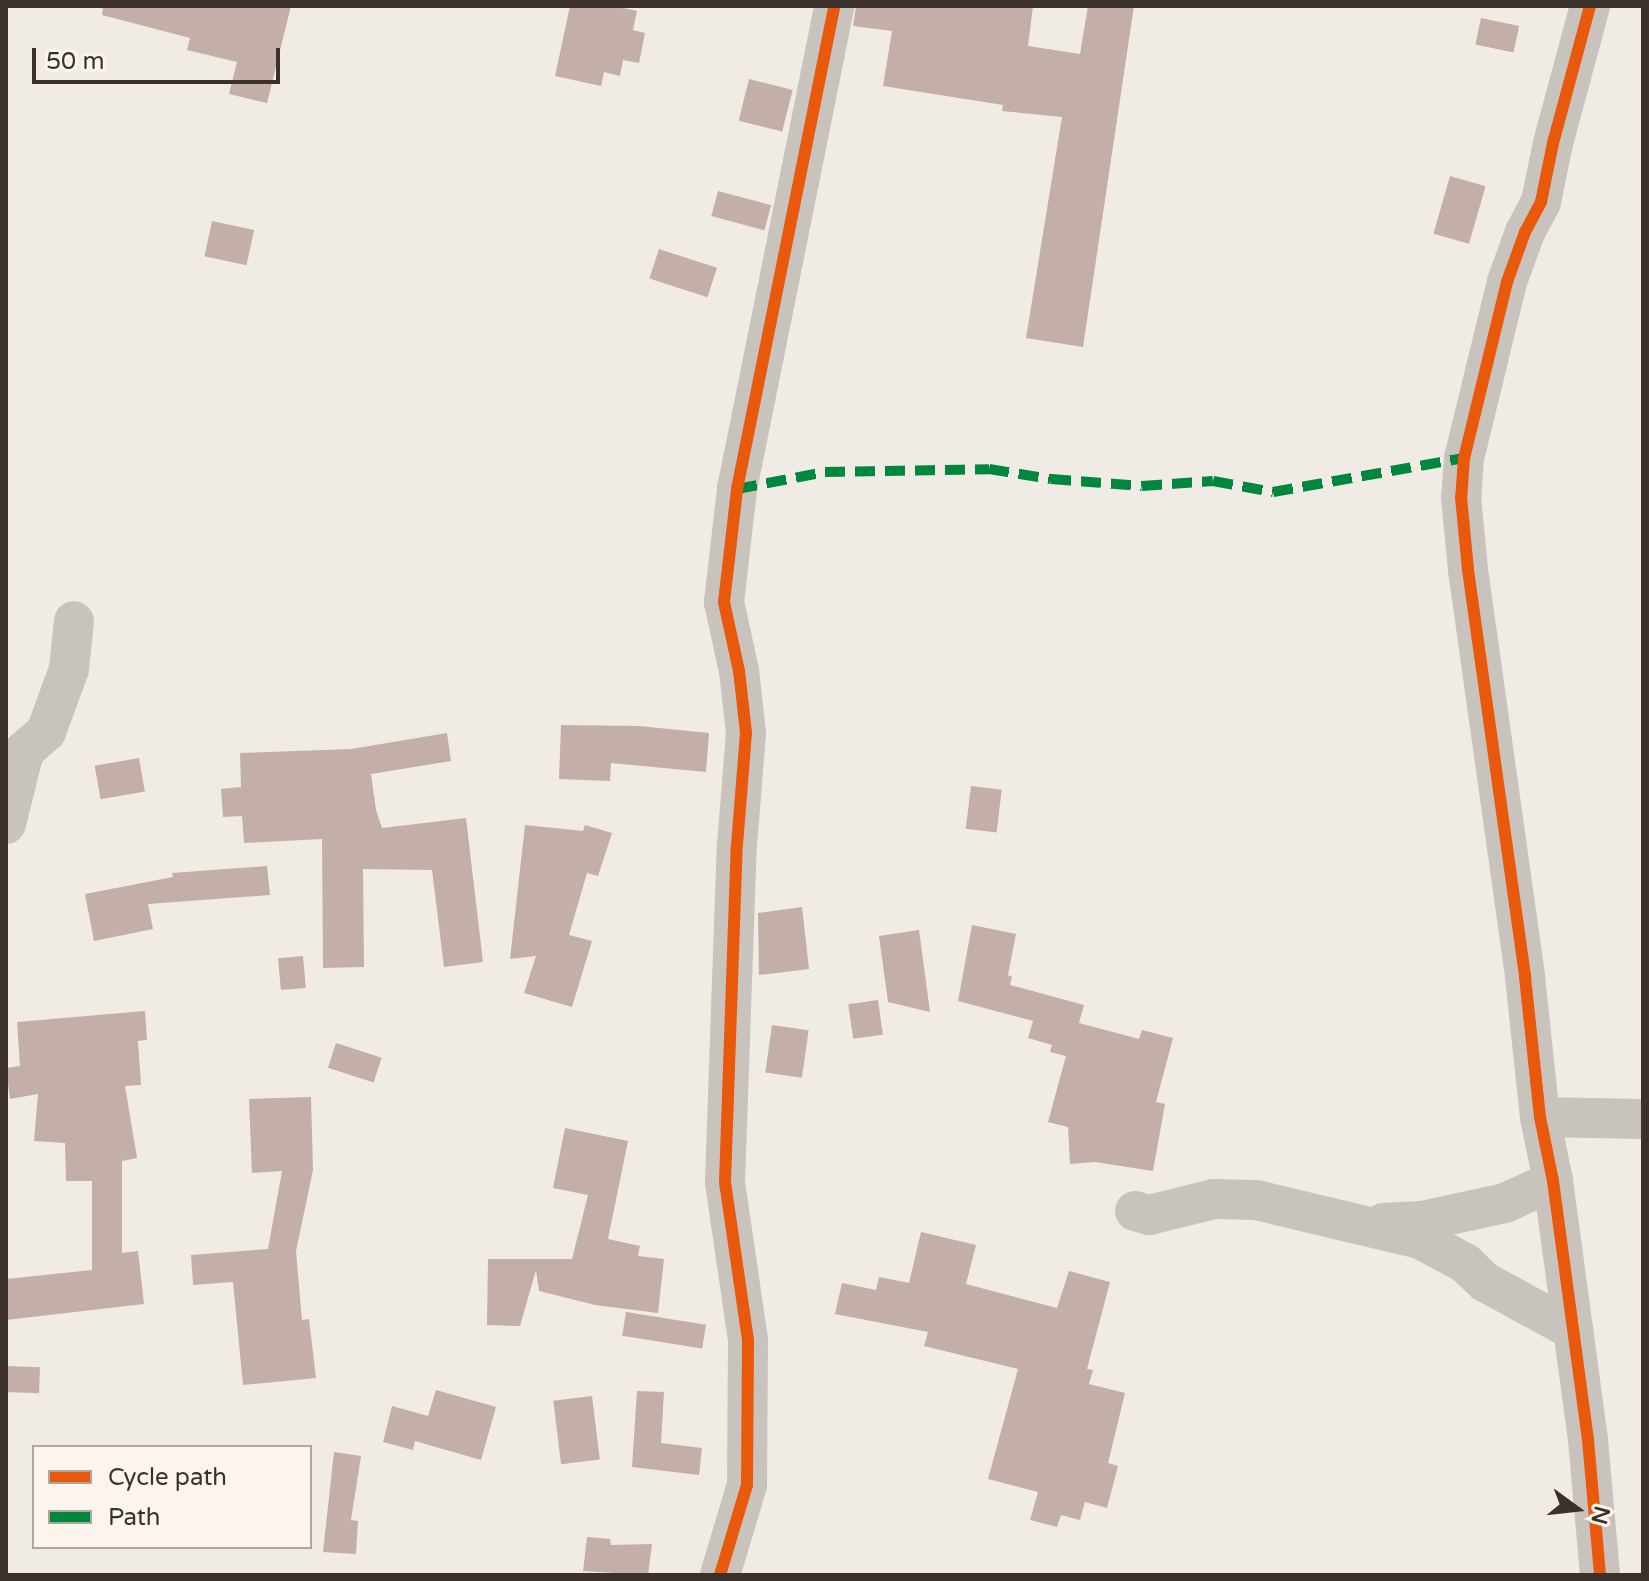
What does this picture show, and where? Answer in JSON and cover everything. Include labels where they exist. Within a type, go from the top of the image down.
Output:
[{"type":"street","points":[[720,1575],[747,1485],[748,1340],[725,1182],[737,845],[746,733],[739,671],[724,602],[737,489],[834,6]]},
{"type":"street","points":[[1590,6],[1553,143],[1541,202],[1525,232],[1507,282],[1464,458],[1461,497],[1468,570],[1525,977],[1540,1117],[1553,1181],[1588,1440],[1600,1575]]},
{"type":"street","points":[[6,824],[24,751],[46,732],[69,669],[74,621]]},
{"type":"street","points":[[1540,1117],[1643,1119]]},
{"type":"street","points":[[1347,1223],[1422,1221],[1505,1203],[1553,1181]]},
{"type":"street","points":[[1135,1211],[1149,1215],[1214,1199],[1256,1200],[1420,1239],[1465,1263],[1485,1282],[1573,1330]]},
{"type":"building","points":[[103,6],[291,6],[267,103],[229,94],[237,62],[187,50],[190,38],[102,15]]},
{"type":"building","points":[[570,6],[614,6],[637,11],[633,30],[645,33],[639,63],[623,60],[620,76],[604,72],[601,86],[555,76]]},
{"type":"building","points":[[856,6],[1033,6],[1028,46],[1080,54],[1088,6],[1134,6],[1083,347],[1026,338],[1062,117],[1002,111],[1003,105],[883,86],[892,31],[853,26]]},
{"type":"building","points":[[1481,18],[1519,26],[1514,53],[1475,44]]},
{"type":"building","points":[[749,79],[793,90],[782,132],[739,121]]},
{"type":"building","points":[[1450,176],[1486,186],[1469,244],[1433,234]]},
{"type":"building","points":[[718,191],[771,205],[764,230],[711,216]]},
{"type":"building","points":[[212,221],[254,230],[247,265],[205,256]]},
{"type":"building","points":[[659,249],[717,268],[707,297],[649,278]]},
{"type":"building","points":[[561,725],[639,726],[709,733],[706,772],[611,763],[610,781],[559,779]]},
{"type":"building","points":[[447,733],[451,761],[371,774],[376,810],[382,828],[466,818],[483,962],[444,967],[432,870],[363,869],[364,967],[323,968],[322,839],[244,843],[242,816],[223,817],[221,789],[241,787],[240,753],[351,749]]},
{"type":"building","points":[[139,758],[145,791],[101,799],[95,766]]},
{"type":"building","points":[[971,786],[1002,790],[997,832],[966,829]]},
{"type":"building","points":[[525,825],[583,831],[585,825],[612,833],[598,876],[587,873],[569,935],[592,941],[572,1007],[524,993],[536,956],[510,959]]},
{"type":"building","points":[[267,866],[270,895],[148,904],[153,929],[94,941],[85,894],[173,877],[172,873]]},
{"type":"building","points":[[802,907],[809,969],[759,975],[758,913]]},
{"type":"building","points":[[972,925],[1016,934],[1008,975],[1012,977],[1010,985],[1084,1005],[1079,1023],[1139,1039],[1142,1030],[1173,1038],[1156,1102],[1165,1104],[1153,1171],[1095,1162],[1070,1164],[1068,1127],[1048,1122],[1066,1056],[1050,1052],[1052,1045],[1028,1038],[1033,1021],[958,1001]]},
{"type":"building","points":[[919,930],[930,1012],[888,1002],[879,936]]},
{"type":"building","points":[[303,956],[306,988],[281,990],[278,958]]},
{"type":"building","points":[[878,1000],[883,1035],[853,1039],[848,1004]]},
{"type":"building","points":[[145,1011],[147,1040],[138,1041],[141,1085],[125,1086],[137,1158],[122,1161],[122,1253],[138,1251],[144,1304],[6,1320],[6,1279],[92,1270],[92,1181],[66,1181],[65,1143],[34,1141],[38,1094],[10,1099],[6,1068],[20,1066],[17,1022]]},
{"type":"building","points":[[772,1025],[809,1030],[802,1078],[765,1073]]},
{"type":"building","points":[[336,1043],[382,1058],[374,1083],[328,1068]]},
{"type":"building","points":[[311,1097],[313,1170],[296,1251],[302,1320],[309,1319],[316,1378],[243,1385],[233,1282],[193,1285],[191,1255],[268,1249],[282,1171],[252,1173],[249,1099]]},
{"type":"building","points":[[565,1128],[628,1141],[608,1239],[640,1246],[638,1256],[664,1259],[658,1313],[595,1305],[539,1291],[536,1270],[520,1326],[487,1325],[488,1259],[572,1259],[588,1195],[553,1188]]},
{"type":"building","points":[[921,1232],[976,1245],[966,1284],[1057,1308],[1069,1271],[1110,1282],[1087,1369],[1093,1370],[1089,1384],[1125,1393],[1108,1463],[1118,1466],[1107,1508],[1085,1502],[1080,1520],[1061,1515],[1057,1527],[1030,1520],[1038,1492],[988,1479],[1018,1369],[924,1346],[928,1332],[835,1314],[842,1283],[876,1290],[879,1277],[909,1283]]},
{"type":"building","points":[[626,1312],[706,1325],[702,1348],[622,1336]]},
{"type":"building","points":[[6,1366],[40,1367],[39,1393],[6,1392]]},
{"type":"building","points":[[436,1390],[496,1407],[481,1460],[415,1441],[413,1450],[383,1442],[392,1406],[428,1416]]},
{"type":"building","points":[[637,1391],[664,1392],[661,1443],[702,1448],[699,1475],[632,1467]]},
{"type":"building","points":[[592,1396],[600,1460],[561,1464],[553,1401]]},
{"type":"building","points":[[334,1452],[361,1456],[351,1520],[358,1521],[356,1554],[323,1552]]},
{"type":"building","points":[[587,1537],[610,1539],[611,1545],[652,1544],[648,1575],[583,1571]]},
{"type":"marked path","points":[[737,489],[825,472],[989,469],[1051,479],[1142,486],[1213,481],[1273,492],[1464,458]]},
{"type":"cycle path","points":[[720,1575],[747,1485],[748,1340],[725,1182],[737,845],[746,733],[739,671],[724,602],[737,489],[834,6]]},
{"type":"cycle path","points":[[1590,6],[1553,143],[1541,202],[1525,232],[1507,282],[1464,458],[1461,497],[1468,570],[1525,977],[1540,1117],[1553,1181],[1588,1440],[1600,1575]]}]
